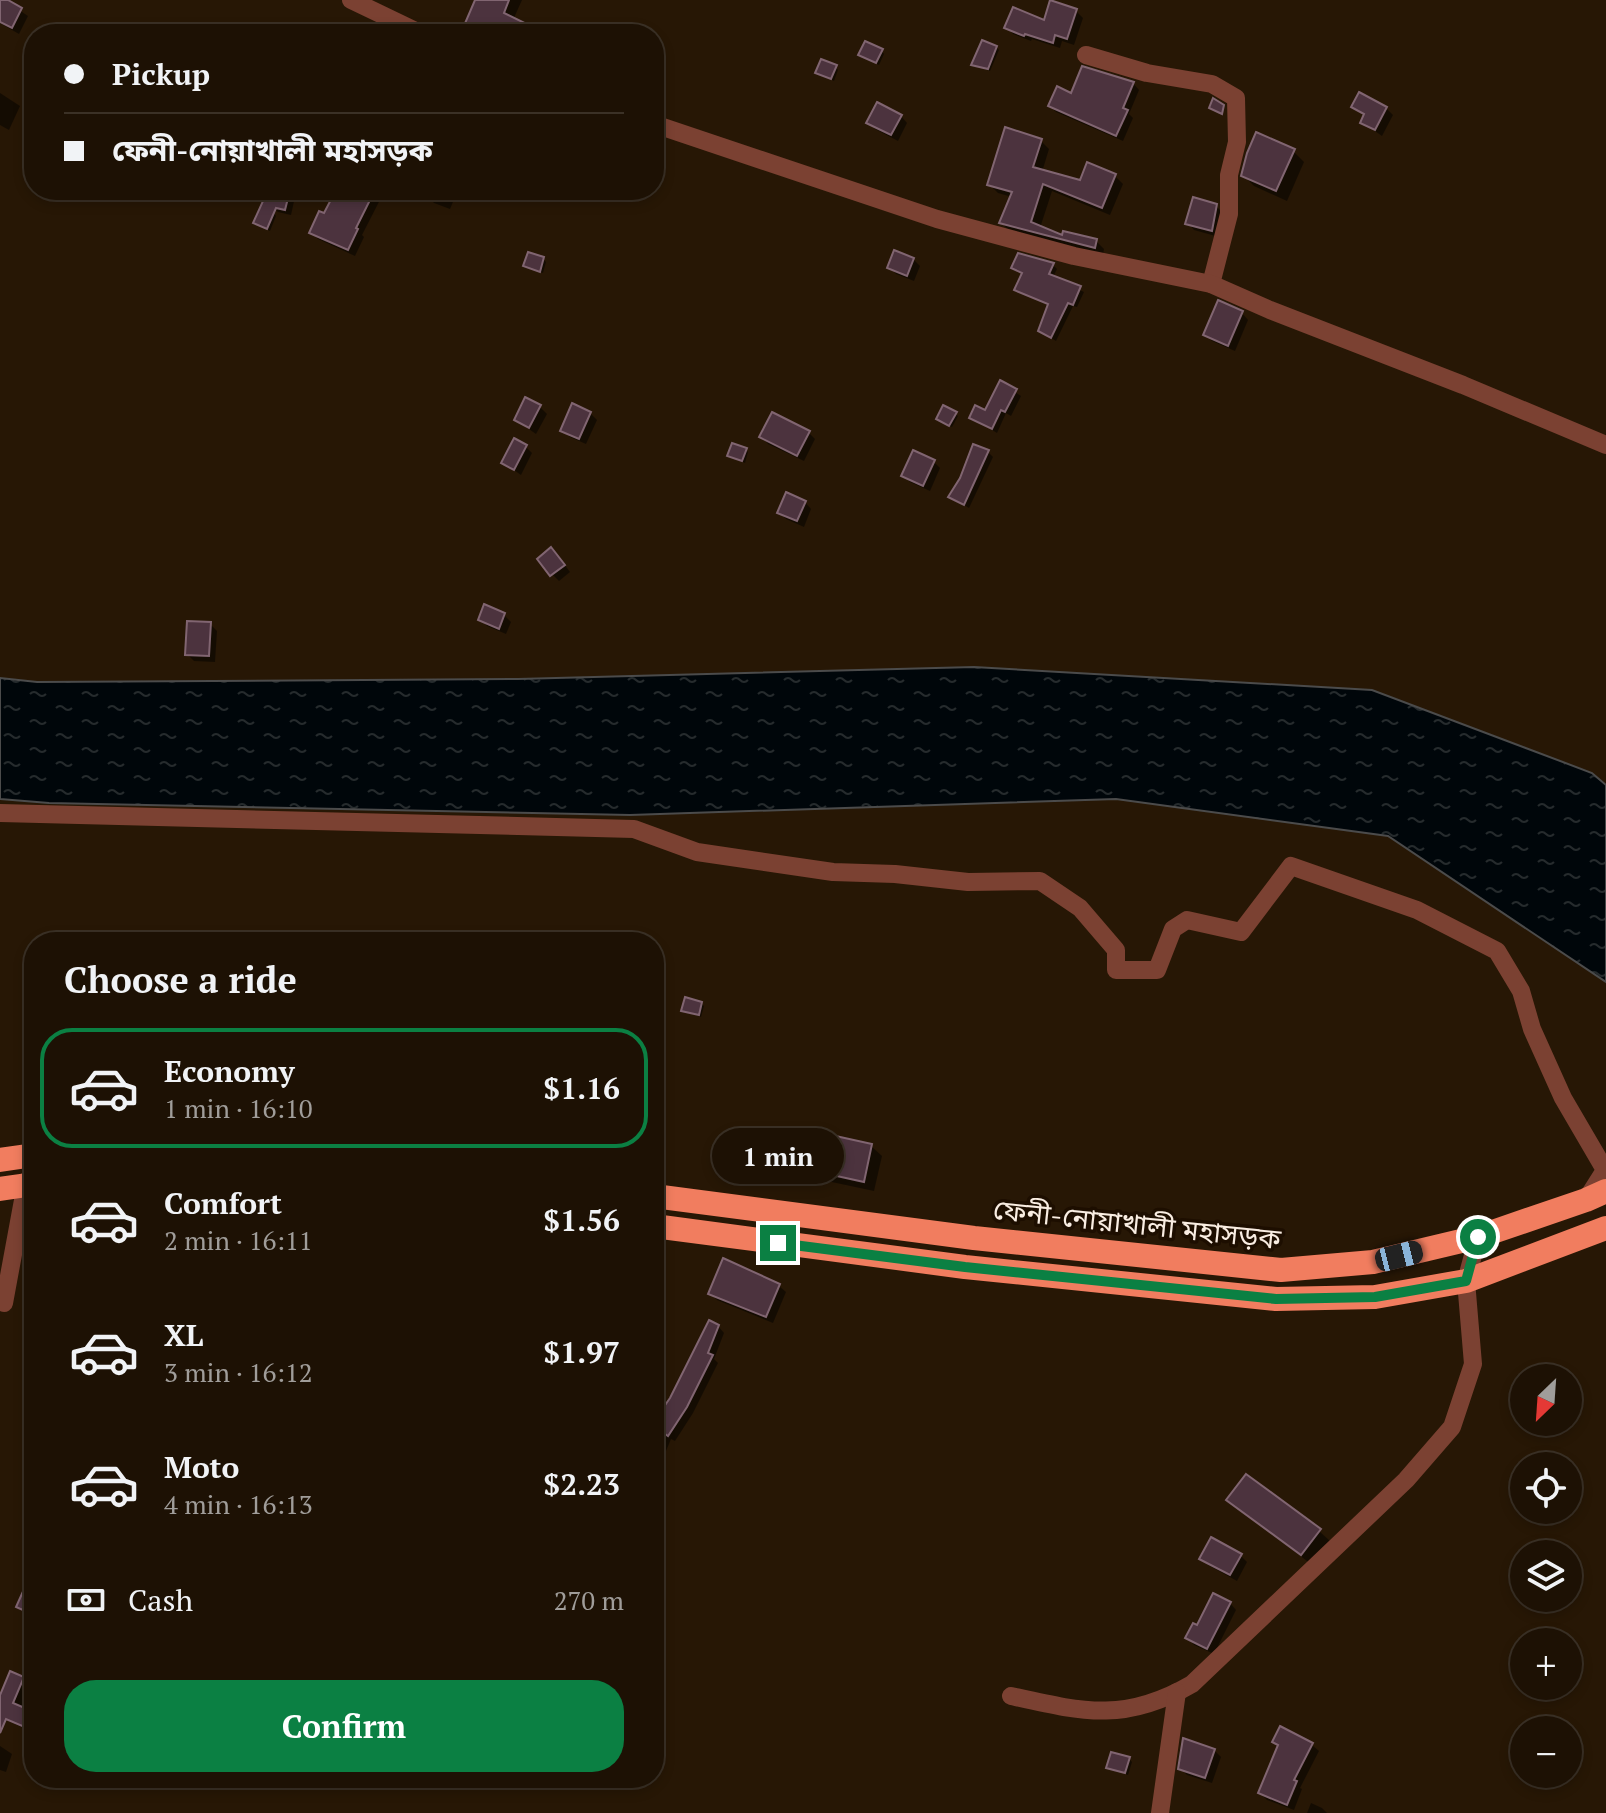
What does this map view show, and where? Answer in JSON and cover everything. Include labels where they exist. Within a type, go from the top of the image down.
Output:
[{"type":"highway","points":[[0,1160],[24,1156]]},
{"type":"highway","points":[[0,1189],[24,1181]]},
{"type":"highway","name":"ফেনী-নোয়াখালী মহাসড়ক","points":[[664,1197],[974,1238],[1281,1270],[1373,1262],[1478,1237],[1596,1196]]},
{"type":"highway","points":[[664,1227],[965,1267],[1276,1299],[1375,1297],[1466,1281],[1606,1228]]},
{"type":"street","points":[[351,0],[401,24]]},
{"type":"street","points":[[1086,55],[1147,73],[1212,84],[1236,98],[1237,142],[1229,175],[1229,214],[1211,284]]},
{"type":"street","points":[[664,127],[937,219],[1074,256],[1211,284],[1606,445]]},
{"type":"street","points":[[0,813],[634,829],[697,852],[833,872],[895,874],[968,882],[1040,881],[1080,908],[1116,950],[1116,970],[1157,970],[1173,929],[1187,920],[1241,932],[1291,866],[1417,910],[1497,951],[1521,991],[1532,1029],[1563,1098],[1605,1170],[1596,1196]]},
{"type":"street","points":[[4,1303],[24,1211]]},
{"type":"street","points":[[1011,1696],[1060,1707],[1114,1712],[1152,1703],[1192,1684],[1406,1480],[1452,1427],[1473,1364],[1466,1281],[1478,1237]]},
{"type":"street","points":[[1160,1813],[1177,1692]]},
{"type":"water","points":[[974,667],[1372,690],[1592,773],[1606,785],[1606,982],[1388,836],[1116,799],[630,815],[49,803],[0,799],[0,678],[37,682],[518,679]]},
{"type":"building","points":[[0,0],[8,0],[22,8],[12,28],[0,22]]},
{"type":"building","points":[[475,0],[509,0],[504,13],[527,24],[465,24]]},
{"type":"building","points":[[1050,0],[1077,9],[1067,39],[1055,35],[1053,43],[1004,28],[1013,7],[1044,20]]},
{"type":"building","points":[[982,40],[997,46],[988,69],[971,65]]},
{"type":"building","points":[[865,41],[883,49],[876,63],[858,55]]},
{"type":"building","points":[[821,59],[837,65],[831,79],[815,73]]},
{"type":"building","points":[[1082,66],[1134,82],[1123,108],[1128,110],[1116,136],[1048,106],[1057,86],[1071,93]]},
{"type":"building","points":[[1359,92],[1387,107],[1375,130],[1360,123],[1364,114],[1351,107]]},
{"type":"building","points":[[1213,98],[1224,105],[1222,114],[1209,108]]},
{"type":"building","points":[[877,102],[902,115],[891,135],[866,123]]},
{"type":"building","points":[[1005,127],[1042,139],[1033,167],[1080,180],[1087,162],[1116,174],[1102,208],[1043,184],[1031,222],[1062,235],[1063,231],[1097,239],[1095,248],[999,223],[1012,192],[987,185]]},
{"type":"building","points":[[1256,132],[1295,149],[1276,191],[1241,176]]},
{"type":"building","points":[[1193,197],[1217,204],[1212,231],[1185,224]]},
{"type":"building","points":[[263,200],[288,200],[285,210],[276,208],[267,229],[253,223]]},
{"type":"building","points":[[331,200],[370,200],[348,250],[309,233],[319,211],[324,213]]},
{"type":"building","points":[[894,250],[914,258],[907,276],[887,268]]},
{"type":"building","points":[[528,252],[544,257],[540,272],[523,266]]},
{"type":"building","points":[[1018,253],[1054,263],[1049,274],[1081,286],[1073,305],[1068,303],[1051,338],[1038,331],[1048,304],[1014,290],[1022,273],[1011,268]]},
{"type":"building","points":[[1218,300],[1243,311],[1228,346],[1203,335]]},
{"type":"building","points":[[1000,380],[1017,389],[1005,412],[1001,410],[992,429],[969,418],[975,405],[985,410]]},
{"type":"building","points":[[525,397],[541,405],[529,428],[514,420]]},
{"type":"building","points":[[572,403],[591,412],[579,439],[560,431]]},
{"type":"building","points":[[943,405],[957,412],[949,426],[936,419]]},
{"type":"building","points":[[772,412],[810,431],[797,456],[759,437]]},
{"type":"building","points":[[514,438],[527,445],[514,470],[501,463]]},
{"type":"building","points":[[732,443],[747,448],[742,461],[727,456]]},
{"type":"building","points":[[973,444],[989,450],[964,505],[948,497],[960,478]]},
{"type":"building","points":[[913,450],[935,460],[923,486],[901,476]]},
{"type":"building","points":[[786,492],[806,501],[797,521],[777,513]]},
{"type":"building","points":[[551,547],[565,565],[550,576],[537,559]]},
{"type":"building","points":[[484,604],[505,613],[499,629],[478,620]]},
{"type":"building","points":[[187,621],[211,622],[209,656],[185,655]]},
{"type":"building","points":[[685,997],[702,1002],[699,1015],[681,1011]]},
{"type":"building","points":[[822,1133],[872,1144],[864,1182],[814,1171]]},
{"type":"building","points":[[723,1258],[780,1284],[766,1317],[708,1294]]},
{"type":"building","points":[[709,1320],[719,1325],[708,1353],[713,1355],[687,1407],[668,1436],[664,1436],[664,1407]]},
{"type":"building","points":[[1246,1474],[1321,1529],[1301,1555],[1226,1500]]},
{"type":"building","points":[[1211,1537],[1242,1554],[1230,1575],[1199,1559]]},
{"type":"building","points":[[24,1589],[24,1611],[16,1607]]},
{"type":"building","points":[[1213,1593],[1231,1602],[1207,1649],[1185,1638],[1193,1623],[1197,1625]]},
{"type":"building","points":[[10,1671],[24,1677],[13,1703],[24,1708],[24,1727],[6,1719],[0,1733],[0,1695]]},
{"type":"building","points":[[1280,1726],[1313,1743],[1294,1780],[1297,1781],[1287,1805],[1258,1793],[1278,1745],[1272,1742]]},
{"type":"building","points":[[1183,1738],[1215,1749],[1205,1778],[1178,1769]]},
{"type":"building","points":[[1111,1752],[1130,1757],[1125,1773],[1106,1768]]},
{"type":"route","points":[[778,1243],[965,1267],[1276,1299],[1375,1297],[1466,1281],[1478,1237]]}]
